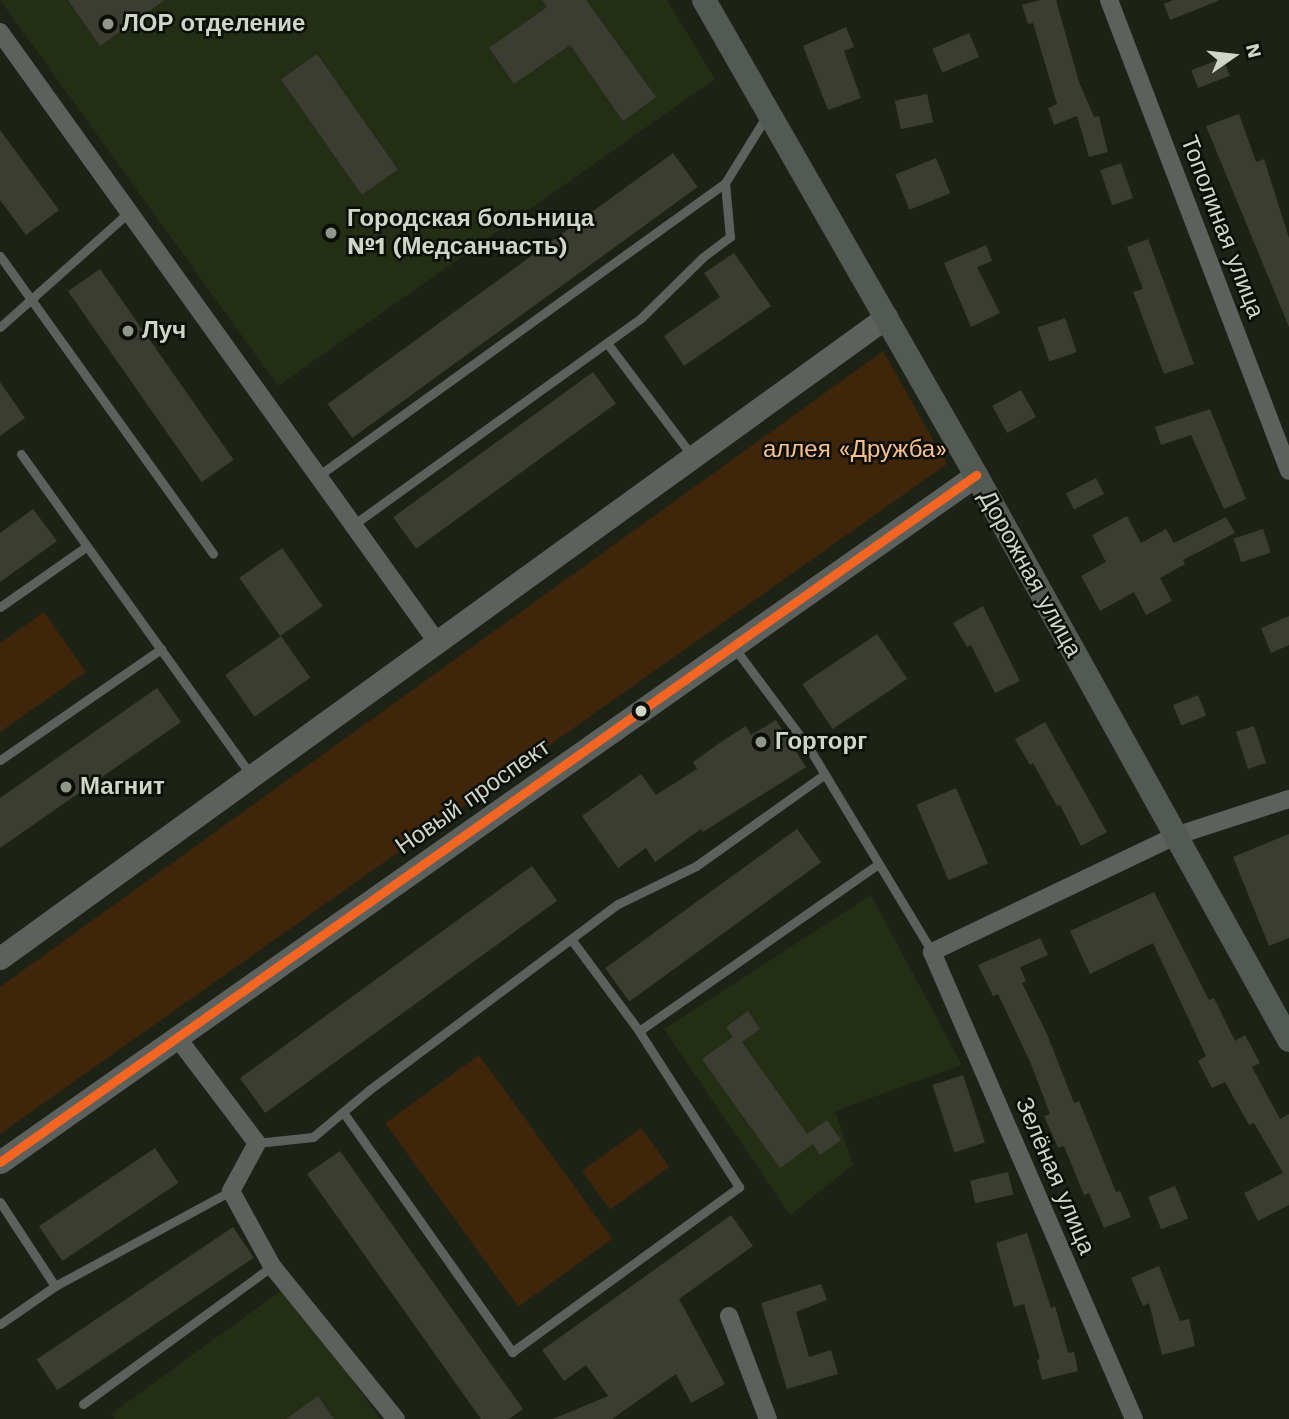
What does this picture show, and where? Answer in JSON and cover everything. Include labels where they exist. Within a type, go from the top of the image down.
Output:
[{"type":"main road","name":"Дорожная улица","points":[[704,0],[976,475],[1289,1040]]},
{"type":"street","name":"Тополиная улица","points":[[1109,0],[1289,471]]},
{"type":"street","points":[[0,32],[437,642]]},
{"type":"street","points":[[0,958],[886,317]]},
{"type":"street","name":"Новый проспект","points":[[0,1162],[976,475]]},
{"type":"street","points":[[932,952],[1175,836],[1289,799]]},
{"type":"street","name":"Зелёная улица","points":[[932,952],[1134,1419]]},
{"type":"street","points":[[176,1036],[257,1143],[231,1191],[272,1266],[396,1419]]},
{"type":"street","points":[[729,1316],[768,1419]]},
{"type":"lane","points":[[318,476],[725,183],[769,113]]},
{"type":"lane","points":[[353,524],[641,318],[703,257],[730,237],[725,183]]},
{"type":"lane","points":[[0,327],[129,212]]},
{"type":"lane","points":[[0,256],[213,554]]},
{"type":"lane","points":[[607,343],[693,457]]},
{"type":"lane","points":[[21,454],[252,776]]},
{"type":"lane","points":[[0,607],[87,546]]},
{"type":"lane","points":[[733,646],[809,748],[932,952]]},
{"type":"lane","points":[[0,760],[161,649]]},
{"type":"lane","points":[[257,1143],[313,1136],[618,904],[696,866],[825,774]]},
{"type":"lane","points":[[639,1031],[878,864]]},
{"type":"lane","points":[[343,1112],[512,1352],[739,1187],[639,1031],[571,939]]},
{"type":"lane","points":[[0,1324],[55,1286],[231,1191]]},
{"type":"lane","points":[[0,1202],[55,1286]]},
{"type":"lane","points":[[83,1404],[272,1266]]},
{"type":"shaded area","name":"Городская больница №1 (Медсанчасть)","points":[[0,0],[667,0],[715,79],[278,386]]},
{"type":"shaded area","points":[[871,895],[962,1065],[835,1111],[853,1165],[790,1215],[664,1029]]},
{"type":"shaded area","points":[[286,1287],[380,1419],[115,1419],[111,1414]]},
{"type":"green space","name":"аллея «Дружба»","points":[[883,351],[947,464],[0,1134],[0,987]]},
{"type":"green space","points":[[44,612],[86,672],[0,732],[0,643]]},
{"type":"green space","points":[[479,1055],[612,1239],[519,1307],[385,1123]]},
{"type":"green space","points":[[641,1128],[669,1167],[610,1210],[582,1171]]},
{"type":"building","name":"ЛОР отделение","points":[[68,0],[165,0],[100,46]]},
{"type":"building","points":[[542,0],[586,0],[656,97],[623,121],[570,45],[514,84],[489,48],[547,7]]},
{"type":"building","points":[[1040,0],[1056,0],[1079,82],[1094,117],[1099,116],[1108,152],[1089,157],[1077,116],[1054,125],[1048,108],[1057,104],[1033,23],[1028,24],[1022,5]]},
{"type":"building","points":[[1173,0],[1218,1],[1170,20],[1164,4]]},
{"type":"building","points":[[846,27],[854,47],[844,51],[861,98],[828,110],[803,46]]},
{"type":"building","points":[[969,33],[979,57],[942,73],[932,49]]},
{"type":"building","points":[[317,54],[398,170],[362,195],[281,79]]},
{"type":"building","points":[[1223,58],[1230,76],[1198,88],[1191,70]]},
{"type":"building","points":[[927,94],[933,122],[901,129],[895,101]]},
{"type":"building","points":[[1239,114],[1256,162],[1264,159],[1289,238],[1289,327],[1206,126]]},
{"type":"building","points":[[0,130],[59,210],[26,235],[0,200]]},
{"type":"building","points":[[673,153],[698,187],[352,438],[328,404]]},
{"type":"building","points":[[936,158],[950,193],[909,210],[895,174]]},
{"type":"building","points":[[1121,163],[1133,198],[1112,205],[1100,170]]},
{"type":"building","points":[[1148,239],[1194,364],[1164,374],[1133,292],[1143,289],[1127,247]]},
{"type":"building","points":[[986,245],[992,261],[977,267],[1000,313],[971,327],[944,263]]},
{"type":"building","points":[[734,253],[771,306],[684,366],[664,336],[720,297],[704,273]]},
{"type":"building","points":[[100,269],[234,460],[202,482],[68,291]]},
{"type":"building","points":[[1065,318],[1077,352],[1049,361],[1038,327]]},
{"type":"building","points":[[593,372],[616,404],[416,549],[393,517]]},
{"type":"building","points":[[0,382],[25,418],[0,436]]},
{"type":"building","points":[[1021,390],[1036,417],[1007,433],[992,406]]},
{"type":"building","points":[[1210,409],[1246,499],[1224,509],[1191,435],[1161,445],[1155,427]]},
{"type":"building","points":[[1096,478],[1104,494],[1074,509],[1066,493]]},
{"type":"building","points":[[33,509],[57,541],[0,582],[0,533]]},
{"type":"building","points":[[1127,516],[1141,543],[1166,529],[1174,543],[1226,517],[1235,533],[1183,560],[1185,564],[1160,578],[1172,601],[1146,615],[1134,592],[1100,611],[1081,576],[1106,562],[1092,535]]},
{"type":"building","points":[[1263,529],[1271,553],[1241,562],[1234,539]]},
{"type":"building","points":[[282,548],[323,606],[280,636],[239,578]]},
{"type":"building","points":[[983,606],[1020,681],[995,693],[971,645],[967,647],[953,623]]},
{"type":"building","points":[[1289,616],[1289,645],[1271,653],[1261,628]]},
{"type":"building","points":[[877,634],[907,679],[833,729],[802,684]]},
{"type":"building","points":[[281,636],[310,678],[255,717],[225,675]]},
{"type":"building","points":[[157,688],[181,722],[0,848],[0,798]]},
{"type":"building","points":[[1198,695],[1206,715],[1181,726],[1173,705]]},
{"type":"building","points":[[776,720],[806,767],[703,832],[701,829],[655,862],[646,848],[618,868],[582,816],[641,774],[656,795],[697,769],[693,762],[746,726],[751,735]]},
{"type":"building","points":[[1045,722],[1107,832],[1081,846],[1060,805],[1057,806],[1033,763],[1030,765],[1015,739]]},
{"type":"building","points":[[1254,726],[1266,763],[1248,769],[1236,732]]},
{"type":"building","points":[[956,788],[988,863],[948,880],[916,805]]},
{"type":"building","points":[[797,829],[821,862],[629,1001],[605,968]]},
{"type":"building","points":[[1289,834],[1289,938],[1269,946],[1233,857]]},
{"type":"building","points":[[532,866],[557,901],[265,1113],[240,1078]]},
{"type":"building","points":[[1154,892],[1209,1000],[1214,998],[1235,1041],[1245,1035],[1260,1063],[1252,1067],[1280,1119],[1289,1114],[1289,1205],[1258,1221],[1244,1193],[1283,1173],[1254,1123],[1249,1125],[1225,1082],[1212,1088],[1198,1061],[1206,1056],[1153,943],[1090,974],[1070,931]]},
{"type":"building","points":[[1040,938],[1048,955],[1020,967],[1026,981],[1022,983],[1047,1034],[1074,1103],[1079,1101],[1116,1192],[1120,1191],[1131,1217],[1104,1228],[1089,1193],[1084,1195],[1064,1146],[1058,1148],[1044,1116],[1050,1114],[1031,1064],[998,994],[993,996],[978,965]]},
{"type":"building","points":[[748,1011],[760,1029],[742,1042],[807,1134],[827,1120],[841,1140],[820,1155],[813,1144],[780,1168],[702,1059],[733,1037],[726,1027]]},
{"type":"building","points":[[963,1075],[985,1143],[955,1152],[933,1085]]},
{"type":"building","points":[[155,1148],[178,1183],[62,1261],[39,1226]]},
{"type":"building","points":[[340,1151],[523,1409],[509,1419],[481,1419],[307,1174]]},
{"type":"building","points":[[1008,1172],[1013,1194],[975,1203],[970,1181]]},
{"type":"building","points":[[1175,1186],[1188,1218],[1161,1229],[1148,1197]]},
{"type":"building","points":[[731,1215],[753,1246],[679,1299],[725,1384],[691,1403],[676,1374],[612,1419],[553,1419],[608,1396],[586,1365],[564,1381],[542,1350]]},
{"type":"building","points":[[233,1227],[254,1258],[57,1390],[37,1360]]},
{"type":"building","points":[[1027,1233],[1051,1308],[1055,1306],[1068,1353],[1074,1352],[1078,1371],[1042,1380],[1037,1360],[1040,1359],[1024,1304],[1014,1307],[996,1243]]},
{"type":"building","points":[[1159,1266],[1180,1321],[1189,1319],[1195,1346],[1162,1355],[1149,1303],[1143,1306],[1131,1278]]},
{"type":"building","points":[[821,1284],[827,1300],[796,1312],[809,1357],[831,1350],[838,1374],[787,1389],[761,1303]]},
{"type":"building","points":[[318,1396],[334,1419],[286,1419]]},
{"type":"transit line","points":[[0,1162],[976,475]]},
{"type":"place","name":"ЛОР отделение","points":[[108,24]]},
{"type":"place","name":"Городская больница №1 (Медсанчасть)","points":[[331,233]]},
{"type":"place","name":"Луч","points":[[128,331]]},
{"type":"place","name":"Горторг","points":[[761,742]]},
{"type":"place","name":"Магнит","points":[[66,787]]}]
